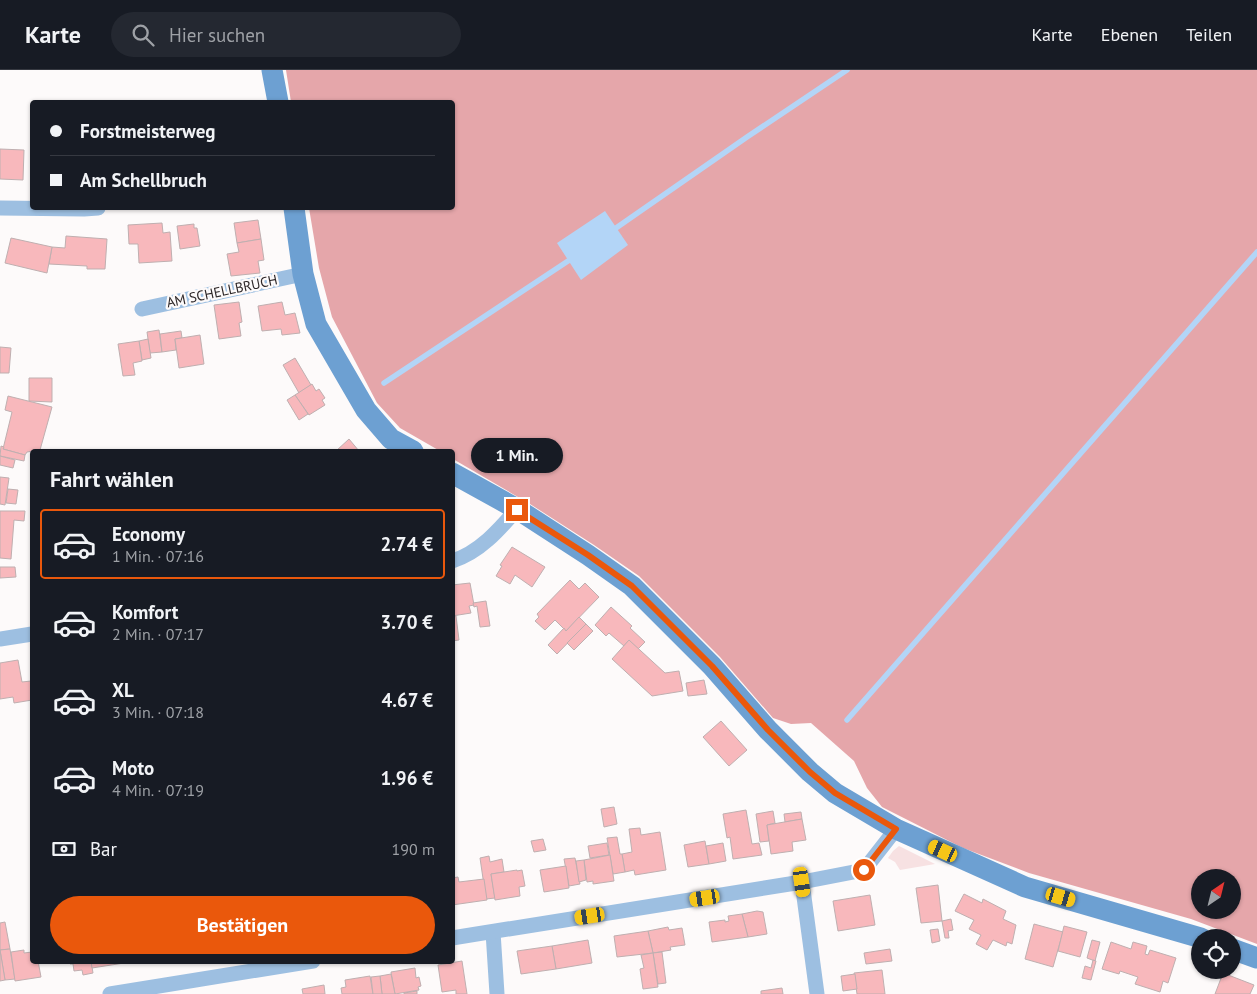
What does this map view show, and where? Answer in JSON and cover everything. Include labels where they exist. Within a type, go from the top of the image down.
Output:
[{"type":"street","points":[[272,70],[278,100]]},
{"type":"street","points":[[0,208],[30,208]]},
{"type":"street","points":[[294,210],[303,274],[316,324],[366,410],[391,440],[408,449]]},
{"type":"street","name":"AM SCHELLBRUCH","points":[[142,308],[303,274]]},
{"type":"street","points":[[455,476],[517,510],[588,555],[632,586],[712,666],[768,730],[810,772],[835,793],[896,829],[1025,887],[1191,935]]},
{"type":"street","points":[[455,560],[462,558],[496,534],[517,510]]},
{"type":"street","points":[[0,639],[30,634]]},
{"type":"street","points":[[455,938],[802,882],[864,870],[896,829]]},
{"type":"street","points":[[802,882],[817,994]]},
{"type":"street","points":[[493,932],[497,994]]},
{"type":"street","points":[[1241,952],[1257,958]]},
{"type":"street","points":[[110,994],[181,988],[298,964]]},
{"type":"shaded area","points":[[286,70],[1257,70],[1257,944],[1241,938],[1241,929],[1217,929],[1191,919],[1029,873],[963,848],[882,807],[867,788],[854,761],[811,723],[791,724],[773,718],[720,657],[639,576],[530,504],[455,460],[455,449],[437,449],[400,428],[377,403],[332,317],[319,268],[309,210],[455,210],[455,100],[291,100]]},
{"type":"shaded area","points":[[899,846],[935,864],[900,870],[895,862],[888,858]]},
{"type":"water","points":[[605,211],[628,245],[581,280],[557,243]]},
{"type":"building","points":[[0,149],[24,150],[23,180],[0,179]]},
{"type":"building","points":[[258,220],[261,239],[237,243],[234,223]]},
{"type":"building","points":[[162,223],[163,233],[170,232],[172,261],[139,263],[138,244],[129,244],[128,225]]},
{"type":"building","points":[[194,224],[194,228],[197,228],[200,246],[180,249],[177,226]]},
{"type":"building","points":[[66,236],[107,239],[105,269],[87,269],[87,266],[49,264],[52,247],[65,248]]},
{"type":"building","points":[[11,238],[52,247],[47,273],[5,263]]},
{"type":"building","points":[[261,239],[264,260],[258,261],[260,273],[231,276],[227,254],[239,252],[237,243]]},
{"type":"building","points":[[239,302],[242,322],[239,323],[241,336],[219,339],[214,305]]},
{"type":"building","points":[[282,302],[285,315],[295,313],[300,333],[282,335],[281,329],[262,331],[258,306]]},
{"type":"building","points":[[159,330],[162,352],[150,353],[147,332]]},
{"type":"building","points":[[181,331],[182,338],[175,339],[176,350],[162,352],[160,334]]},
{"type":"building","points":[[200,335],[204,364],[179,368],[175,339]]},
{"type":"building","points":[[148,339],[151,358],[142,360],[139,341]]},
{"type":"building","points":[[139,341],[142,361],[133,363],[135,375],[123,376],[118,344]]},
{"type":"building","points":[[0,347],[11,348],[9,373],[0,373]]},
{"type":"building","points":[[295,358],[311,385],[299,393],[283,365]]},
{"type":"building","points":[[29,378],[52,378],[52,402],[29,401]]},
{"type":"building","points":[[312,384],[316,391],[319,389],[325,398],[322,400],[325,405],[309,415],[295,395]]},
{"type":"building","points":[[295,395],[308,414],[299,420],[287,400]]},
{"type":"building","points":[[8,396],[52,407],[40,449],[30,449],[30,452],[25,455],[3,449],[12,412],[5,410]]},
{"type":"building","points":[[349,439],[357,449],[338,449]]},
{"type":"building","points":[[1,446],[4,447],[3,449],[25,455],[24,461],[0,456]]},
{"type":"building","points":[[0,456],[15,460],[13,468],[0,465]]},
{"type":"building","points":[[0,477],[9,478],[5,505],[0,504]]},
{"type":"building","points":[[8,489],[18,490],[16,504],[6,503]]},
{"type":"building","points":[[0,511],[25,511],[24,521],[14,520],[11,559],[0,558]]},
{"type":"building","points":[[512,547],[545,567],[532,587],[515,575],[510,584],[496,576],[502,566],[500,565]]},
{"type":"building","points":[[0,567],[15,567],[16,577],[0,578]]},
{"type":"building","points":[[570,580],[579,589],[585,583],[599,597],[566,631],[555,620],[545,630],[535,621],[539,617],[537,614]]},
{"type":"building","points":[[470,583],[474,605],[469,606],[471,613],[455,616],[455,585]]},
{"type":"building","points":[[486,601],[490,626],[480,627],[477,606],[474,607],[473,603]]},
{"type":"building","points":[[611,607],[632,626],[630,628],[645,642],[638,649],[629,640],[624,646],[609,633],[606,636],[595,625]]},
{"type":"building","points":[[455,616],[456,616],[459,640],[455,641]]},
{"type":"building","points":[[579,617],[586,624],[557,654],[548,645],[564,628],[566,631]]},
{"type":"building","points":[[586,624],[593,631],[574,650],[567,643]]},
{"type":"building","points":[[629,640],[665,673],[679,671],[683,691],[652,696],[612,659]]},
{"type":"building","points":[[18,660],[22,682],[30,681],[30,700],[14,703],[13,697],[0,699],[0,663]]},
{"type":"building","points":[[704,680],[707,694],[688,696],[686,683]]},
{"type":"building","points":[[721,721],[747,750],[729,766],[703,737]]},
{"type":"building","points":[[614,807],[617,824],[604,827],[601,809]]},
{"type":"building","points":[[746,810],[752,844],[759,843],[762,855],[733,859],[730,837],[727,838],[723,814]]},
{"type":"building","points":[[773,811],[775,823],[767,825],[769,841],[760,842],[756,814]]},
{"type":"building","points":[[801,812],[802,819],[785,822],[784,814]]},
{"type":"building","points":[[802,819],[806,840],[792,842],[793,851],[771,854],[767,825]]},
{"type":"building","points":[[640,828],[641,835],[660,832],[666,870],[635,875],[634,870],[625,872],[622,854],[632,852],[629,829]]},
{"type":"building","points":[[617,837],[625,872],[613,874],[607,838]]},
{"type":"building","points":[[543,839],[546,850],[534,852],[531,841]]},
{"type":"building","points":[[705,841],[709,864],[688,867],[684,845]]},
{"type":"building","points":[[607,843],[609,855],[590,858],[588,846]]},
{"type":"building","points":[[723,843],[726,861],[709,864],[706,846]]},
{"type":"building","points":[[610,855],[614,881],[593,884],[593,881],[587,882],[584,860]]},
{"type":"building","points":[[489,856],[490,862],[502,859],[504,872],[491,874],[495,898],[486,899],[480,858]]},
{"type":"building","points":[[575,858],[580,884],[569,886],[564,859]]},
{"type":"building","points":[[584,860],[586,880],[579,882],[576,861]]},
{"type":"building","points":[[566,866],[569,888],[544,892],[540,870]]},
{"type":"building","points":[[522,870],[525,886],[519,887],[520,896],[495,900],[491,874]]},
{"type":"building","points":[[458,877],[459,882],[484,879],[487,900],[455,905],[455,878]]},
{"type":"building","points":[[938,885],[942,921],[921,923],[916,888]]},
{"type":"building","points":[[964,894],[982,903],[983,899],[1006,911],[1003,919],[1016,925],[1012,944],[1007,942],[1006,946],[993,940],[987,950],[976,944],[981,935],[969,929],[974,920],[955,911]]},
{"type":"building","points":[[870,895],[875,925],[838,931],[833,901]]},
{"type":"building","points":[[757,911],[763,912],[767,934],[748,937],[742,914]]},
{"type":"building","points":[[742,914],[748,937],[712,942],[709,922],[725,920],[725,922],[729,921],[728,916]]},
{"type":"building","points":[[951,919],[953,930],[948,931],[949,938],[945,938],[942,921]]},
{"type":"building","points":[[5,922],[10,949],[0,950],[0,923]]},
{"type":"building","points":[[1034,924],[1063,932],[1053,967],[1025,959]]},
{"type":"building","points":[[1064,926],[1087,932],[1080,957],[1058,951]]},
{"type":"building","points":[[668,927],[669,930],[682,928],[685,945],[670,947],[671,950],[653,953],[648,931]]},
{"type":"building","points":[[938,929],[940,941],[932,943],[930,930]]},
{"type":"building","points":[[648,931],[653,953],[617,957],[614,936]]},
{"type":"building","points":[[588,940],[592,963],[556,969],[552,946]]},
{"type":"building","points":[[1092,940],[1100,942],[1095,961],[1087,958]]},
{"type":"building","points":[[1111,942],[1131,949],[1133,942],[1147,946],[1145,954],[1148,955],[1150,950],[1176,958],[1168,983],[1163,981],[1160,992],[1135,984],[1138,977],[1120,971],[1119,974],[1102,969]]},
{"type":"building","points":[[552,946],[556,969],[521,974],[517,951]]},
{"type":"building","points":[[10,949],[15,979],[5,980],[0,950]]},
{"type":"building","points":[[890,949],[892,961],[866,964],[864,953]]},
{"type":"building","points":[[0,950],[5,980],[0,981]]},
{"type":"building","points":[[24,950],[24,953],[30,952],[30,964],[39,964],[41,977],[15,981],[11,952]]},
{"type":"building","points":[[662,952],[666,983],[658,984],[653,953]]},
{"type":"building","points":[[653,953],[658,987],[643,989],[640,969],[644,968],[641,955]]},
{"type":"building","points":[[1093,960],[1096,961],[1091,980],[1082,978],[1085,966],[1091,968]]},
{"type":"building","points":[[462,961],[467,994],[456,994],[456,990],[442,992],[438,965],[455,964],[455,962]]},
{"type":"building","points":[[73,964],[92,964],[93,973],[83,975],[82,970],[74,971]]},
{"type":"building","points":[[91,964],[118,964],[92,968]]},
{"type":"building","points":[[415,968],[416,978],[419,977],[421,986],[418,987],[419,990],[395,994],[391,972]]},
{"type":"building","points":[[882,970],[885,994],[857,994],[854,973]]},
{"type":"building","points":[[391,974],[395,994],[382,994],[380,976]]},
{"type":"building","points":[[855,974],[857,989],[843,991],[841,976]]},
{"type":"building","points":[[370,976],[373,994],[342,994],[341,988],[346,987],[345,980]]},
{"type":"building","points":[[380,976],[382,994],[373,994],[371,977]]},
{"type":"building","points":[[1221,979],[1238,979],[1254,985],[1250,994],[1215,994]]},
{"type":"building","points":[[324,985],[325,994],[303,994],[302,989]]},
{"type":"building","points":[[782,988],[783,994],[761,994],[761,991]]},
{"type":"building","points":[[417,991],[417,994],[404,994],[404,993]]},
{"type":"waterway","points":[[616,228],[847,70]]},
{"type":"waterway","points":[[847,720],[1257,252]]},
{"type":"waterway","points":[[384,383],[568,261]]},
{"type":"route","points":[[517,510],[588,555],[632,586],[712,666],[768,730],[810,772],[835,793],[896,829],[864,870]]}]
